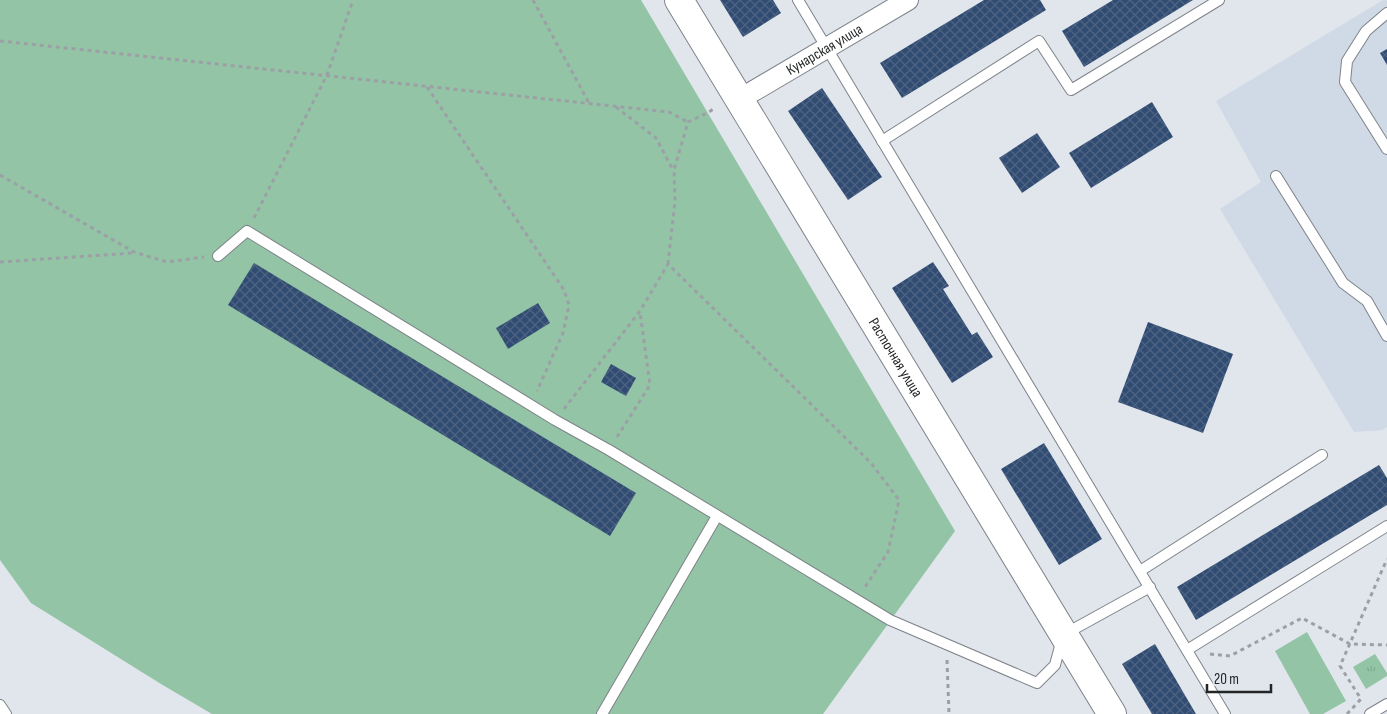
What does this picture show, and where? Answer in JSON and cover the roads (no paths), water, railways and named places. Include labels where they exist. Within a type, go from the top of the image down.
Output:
[{"type":"main road","name":"Расточная улица","points":[[679,0],[727,103],[1112,714]]},
{"type":"street","name":"Кунарская улица","points":[[727,103],[908,0]]},
{"type":"lane","points":[[798,0],[1225,714]]},
{"type":"lane","points":[[882,141],[1039,41],[1071,90],[1219,0]]},
{"type":"lane","points":[[1387,13],[1366,31],[1347,61],[1345,82],[1387,149]]},
{"type":"lane","points":[[1276,176],[1343,283],[1367,301],[1387,336]]},
{"type":"lane","points":[[218,256],[247,232],[530,405],[890,620],[1037,683],[1054,666],[1063,635],[1150,588]]},
{"type":"lane","points":[[1140,571],[1322,455]]},
{"type":"lane","points":[[602,714],[717,516]]},
{"type":"lane","points":[[1187,650],[1387,526]]},
{"type":"lane","points":[[1370,714],[1387,704]]},
{"type":"lane","points":[[0,705],[6,714]]}]
